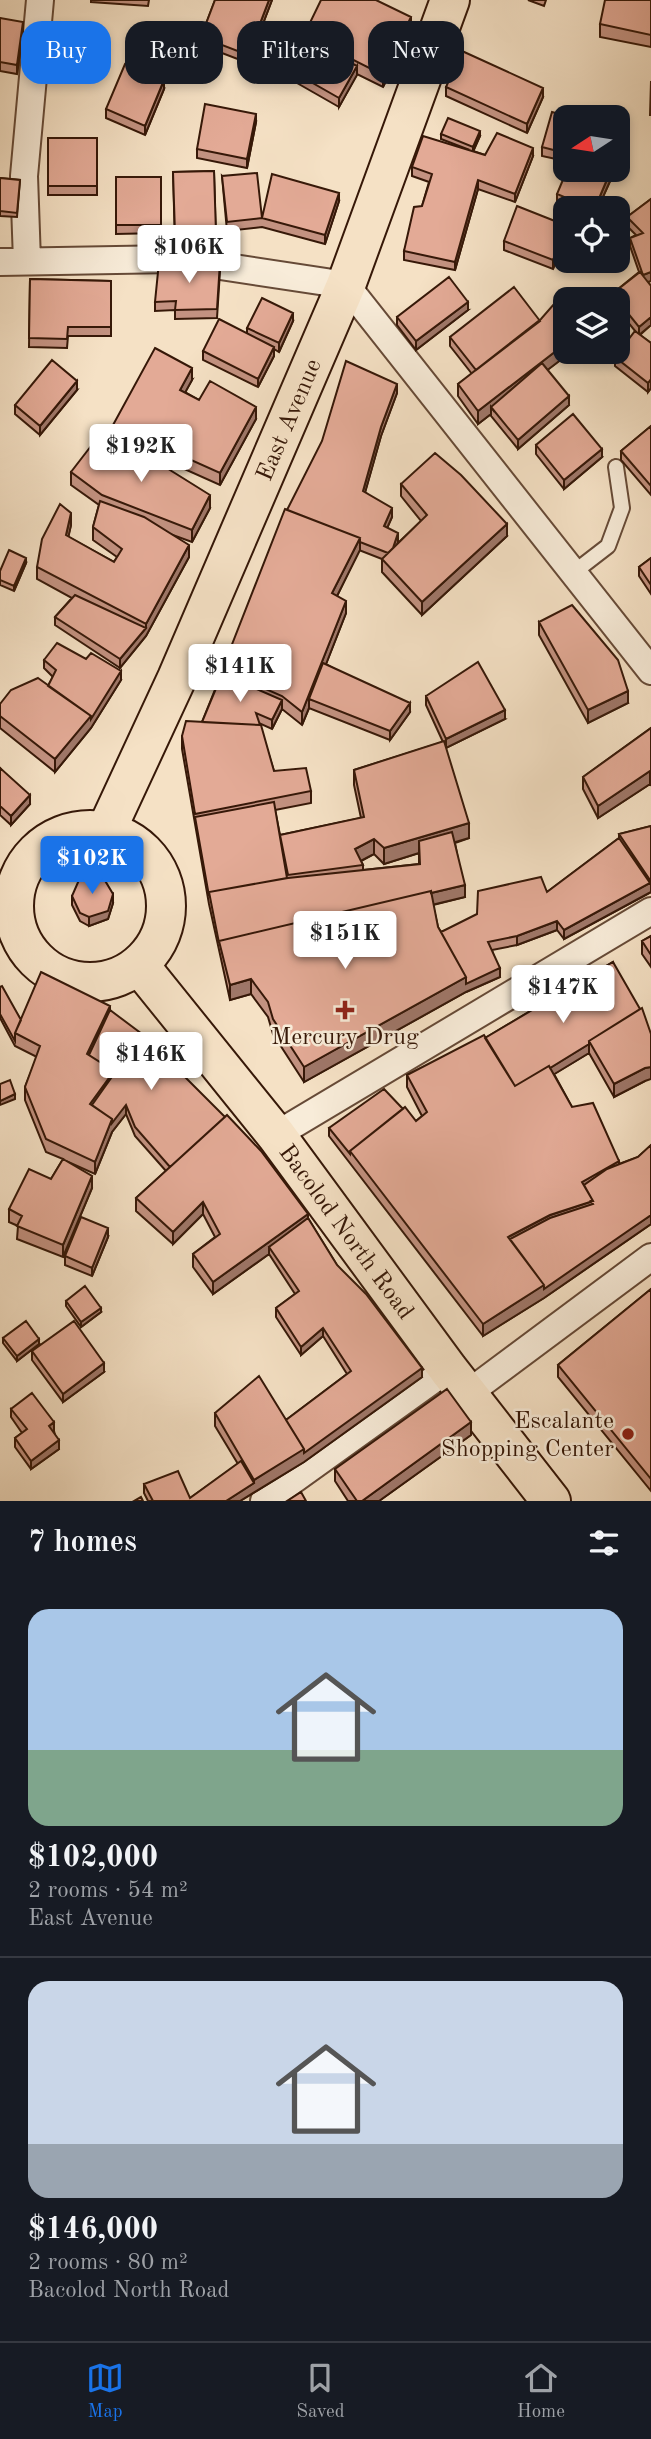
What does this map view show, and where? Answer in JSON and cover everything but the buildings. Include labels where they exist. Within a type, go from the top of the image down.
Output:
[{"type":"main road","name":"East Avenue","points":[[106,831],[177,678],[346,285],[450,0]]},
{"type":"main road","points":[[82,829],[106,831],[129,840],[147,855],[160,876],[166,900],[164,924],[155,946],[139,965],[116,978],[90,983],[64,978],[41,965],[7,924],[14,894],[22,870],[37,850],[57,836],[82,829]]},
{"type":"main road","name":"Bacolod North Road","points":[[139,965],[276,1135],[458,1382],[551,1501]]},
{"type":"street","points":[[26,261],[24,176],[40,0]]},
{"type":"street","points":[[0,262],[174,259],[346,285],[651,671]]},
{"type":"street","points":[[276,1135],[651,911]]},
{"type":"street","points":[[264,1501],[458,1382],[651,1257]]},
{"type":"lane","points":[[573,573],[608,546],[622,508],[616,467]]},
{"type":"place","name":"Mercury Drug","points":[[345,1010]]},
{"type":"place","name":"Escalante Shopping Center","points":[[628,1434]]}]
